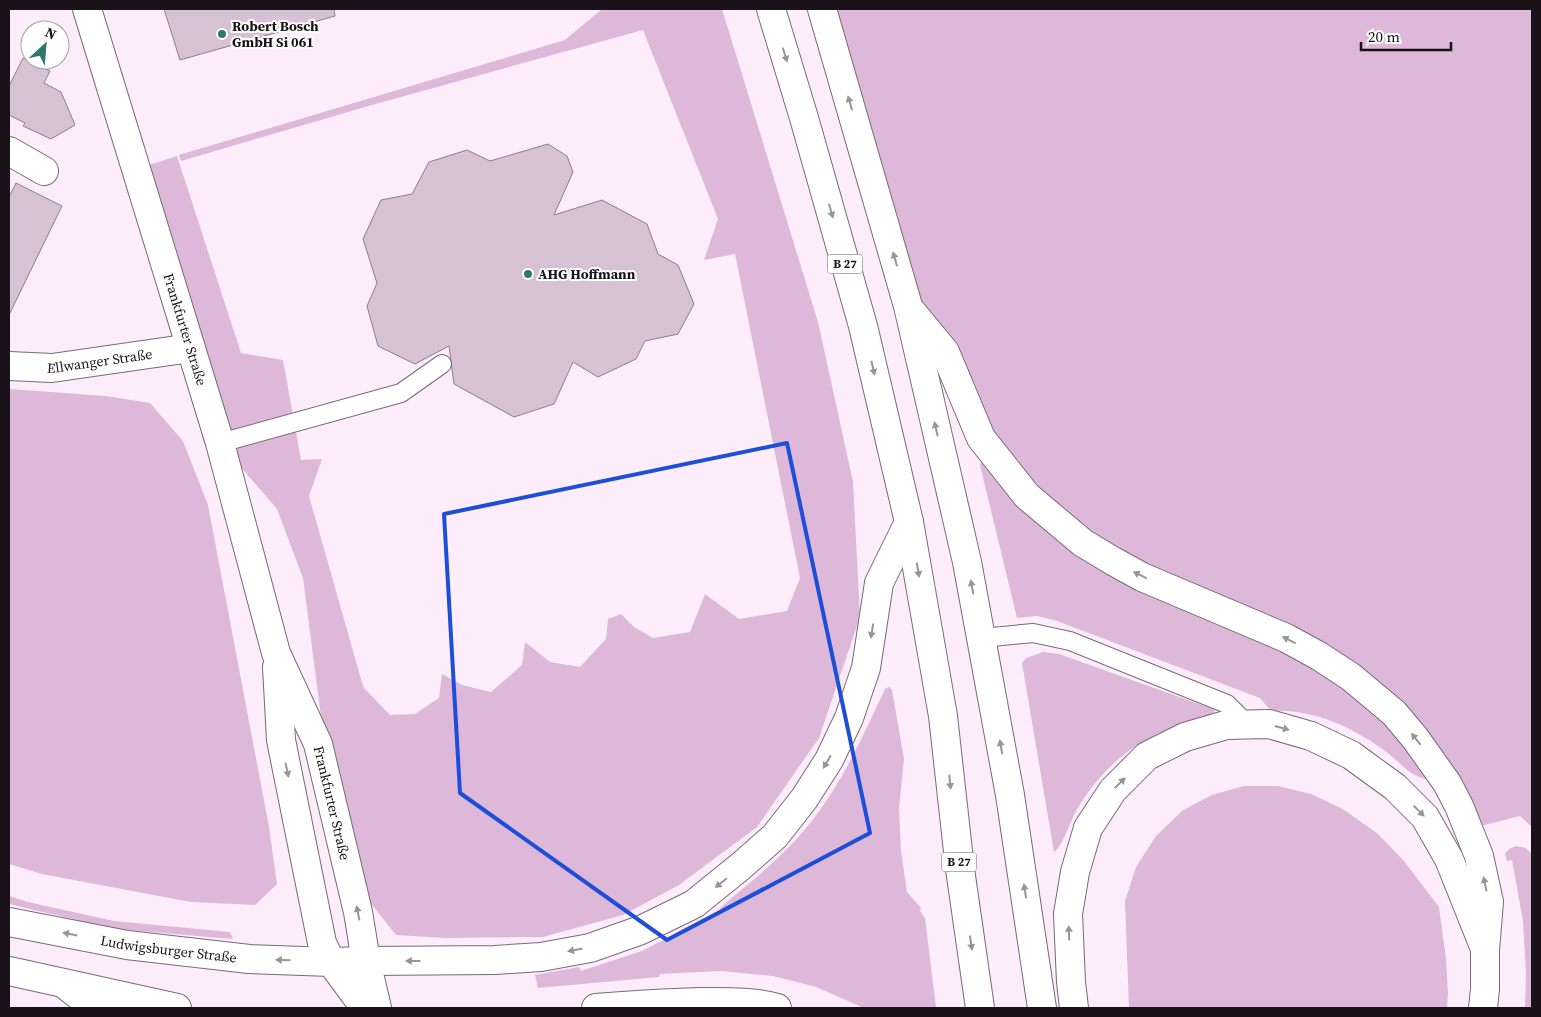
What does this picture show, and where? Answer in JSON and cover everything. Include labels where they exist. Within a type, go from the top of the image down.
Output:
[{"type":"main road","name":"Frankfurter Straße","points":[[87,9],[220,443],[276,653],[318,744],[358,912],[376,1008]]},
{"type":"main road","name":"B 27","points":[[771,9],[863,326],[909,522],[943,716],[960,870],[980,1008]]},
{"type":"main road","points":[[822,9],[908,306],[967,562],[1019,849],[1042,1008]]},
{"type":"main road","points":[[9,151],[44,171]]},
{"type":"main road","points":[[908,306],[945,352],[981,438],[1027,496],[1034,502],[1083,543],[1135,573],[1286,638],[1319,656],[1351,677],[1394,713],[1416,738],[1447,783],[1459,806],[1479,856],[1489,902],[1483,1008]]},
{"type":"main road","name":"Ellwanger Straße","points":[[9,366],[52,368],[191,348]]},
{"type":"main road","name":"Ludwigsburger Straße","points":[[9,922],[127,945],[249,959],[331,962],[495,960],[541,957],[590,948],[641,930],[694,904],[775,836],[804,799],[830,760],[849,718],[866,668],[879,583],[909,522]]},
{"type":"main road","name":"Frankfurter Straße","points":[[276,653],[281,740],[322,944],[331,962],[365,1008]]},
{"type":"main road","points":[[1074,1008],[1068,914],[1075,872],[1088,828],[1113,790],[1147,756],[1185,737],[1226,725],[1269,724],[1310,736],[1351,755],[1396,787],[1425,817],[1449,859],[1485,950]]},
{"type":"main road","points":[[9,971],[176,1008]]},
{"type":"main road","points":[[64,984],[95,1008]]},
{"type":"main road","points":[[596,1008],[650,1003],[726,1002],[767,1005],[777,1008]]},
{"type":"lane","points":[[220,443],[401,392],[442,364]]},
{"type":"lane","points":[[981,638],[1033,633],[1070,641],[1227,704],[1248,725]]},
{"type":"highlighted area","points":[[787,443],[870,833],[667,940],[460,793],[444,514]]},
{"type":"shaded area","points":[[602,9],[722,9],[818,322],[853,482],[860,617],[819,738],[757,827],[679,885],[623,915],[543,937],[446,938],[396,935],[369,901],[324,740],[303,578],[277,509],[220,443],[137,169],[177,156],[241,353],[283,360],[301,460],[322,459],[309,496],[363,686],[390,715],[415,714],[439,698],[442,674],[462,685],[491,692],[522,665],[525,642],[550,662],[580,667],[606,639],[608,619],[621,614],[634,627],[653,638],[690,632],[705,594],[739,619],[787,611],[800,578],[735,254],[704,260],[718,219],[643,30],[372,105],[181,161],[179,155],[565,40]]},
{"type":"shaded area","points":[[822,9],[1532,9],[1532,827],[1520,816],[1481,826],[1394,713],[1027,496],[908,306]]},
{"type":"shaded area","points":[[9,389],[106,396],[150,403],[183,441],[208,505],[269,827],[277,884],[255,905],[191,902],[42,874],[9,864]]},
{"type":"shaded area","points":[[981,462],[1262,642],[1309,665],[1342,686],[1410,750],[1428,776],[1427,779],[1411,773],[1389,754],[1363,736],[1334,722],[1303,713],[1271,711],[1260,698],[1057,621],[1037,616],[1017,618],[980,465]]},
{"type":"shaded area","points":[[1043,652],[1059,654],[1213,709],[1215,713],[1153,736],[1119,758],[1090,789],[1077,809],[1061,844],[1054,852],[1022,663],[1026,658]]},
{"type":"shaded area","points":[[889,687],[892,690],[904,759],[899,808],[901,851],[907,892],[921,908],[920,911],[925,918],[936,1008],[864,1008],[816,987],[773,976],[721,971],[660,974],[659,977],[538,988],[535,975],[579,967],[581,971],[642,951],[721,910],[720,908],[779,857],[811,822],[833,791],[861,741],[885,689]]},
{"type":"shaded area","points":[[1244,786],[1278,786],[1311,794],[1343,809],[1378,834],[1404,861],[1439,907],[1446,959],[1447,1008],[1129,1008],[1125,901],[1136,867],[1156,836],[1183,810],[1212,795]]},
{"type":"shaded area","points":[[1516,846],[1526,848],[1532,854],[1532,1008],[1525,1008],[1526,974],[1523,921],[1512,860],[1507,861],[1505,854],[1509,849]]},
{"type":"shaded area","points":[[9,896],[114,921],[230,932],[233,939],[115,929],[9,904]]},
{"type":"building","name":"Robert Bosch GmbH Si 061","points":[[164,9],[334,9],[335,16],[180,60]]},
{"type":"building","points":[[20,64],[20,70],[50,71],[44,83],[61,92],[75,125],[51,139],[23,126],[25,123],[9,115],[9,86]]},
{"type":"building","name":"AHG Hoffmann","points":[[548,144],[567,156],[573,172],[554,215],[602,200],[647,224],[658,254],[678,265],[694,304],[678,334],[645,341],[636,359],[598,377],[573,362],[554,404],[514,417],[454,384],[449,346],[415,364],[378,346],[367,306],[377,283],[363,239],[381,200],[412,194],[429,162],[467,150],[490,161]]},
{"type":"building","points":[[16,183],[62,206],[9,315],[9,197]]},
{"type":"place","name":"Robert Bosch GmbH Si 061","points":[[222,34]]},
{"type":"place","name":"AHG Hoffmann","points":[[528,274]]}]
